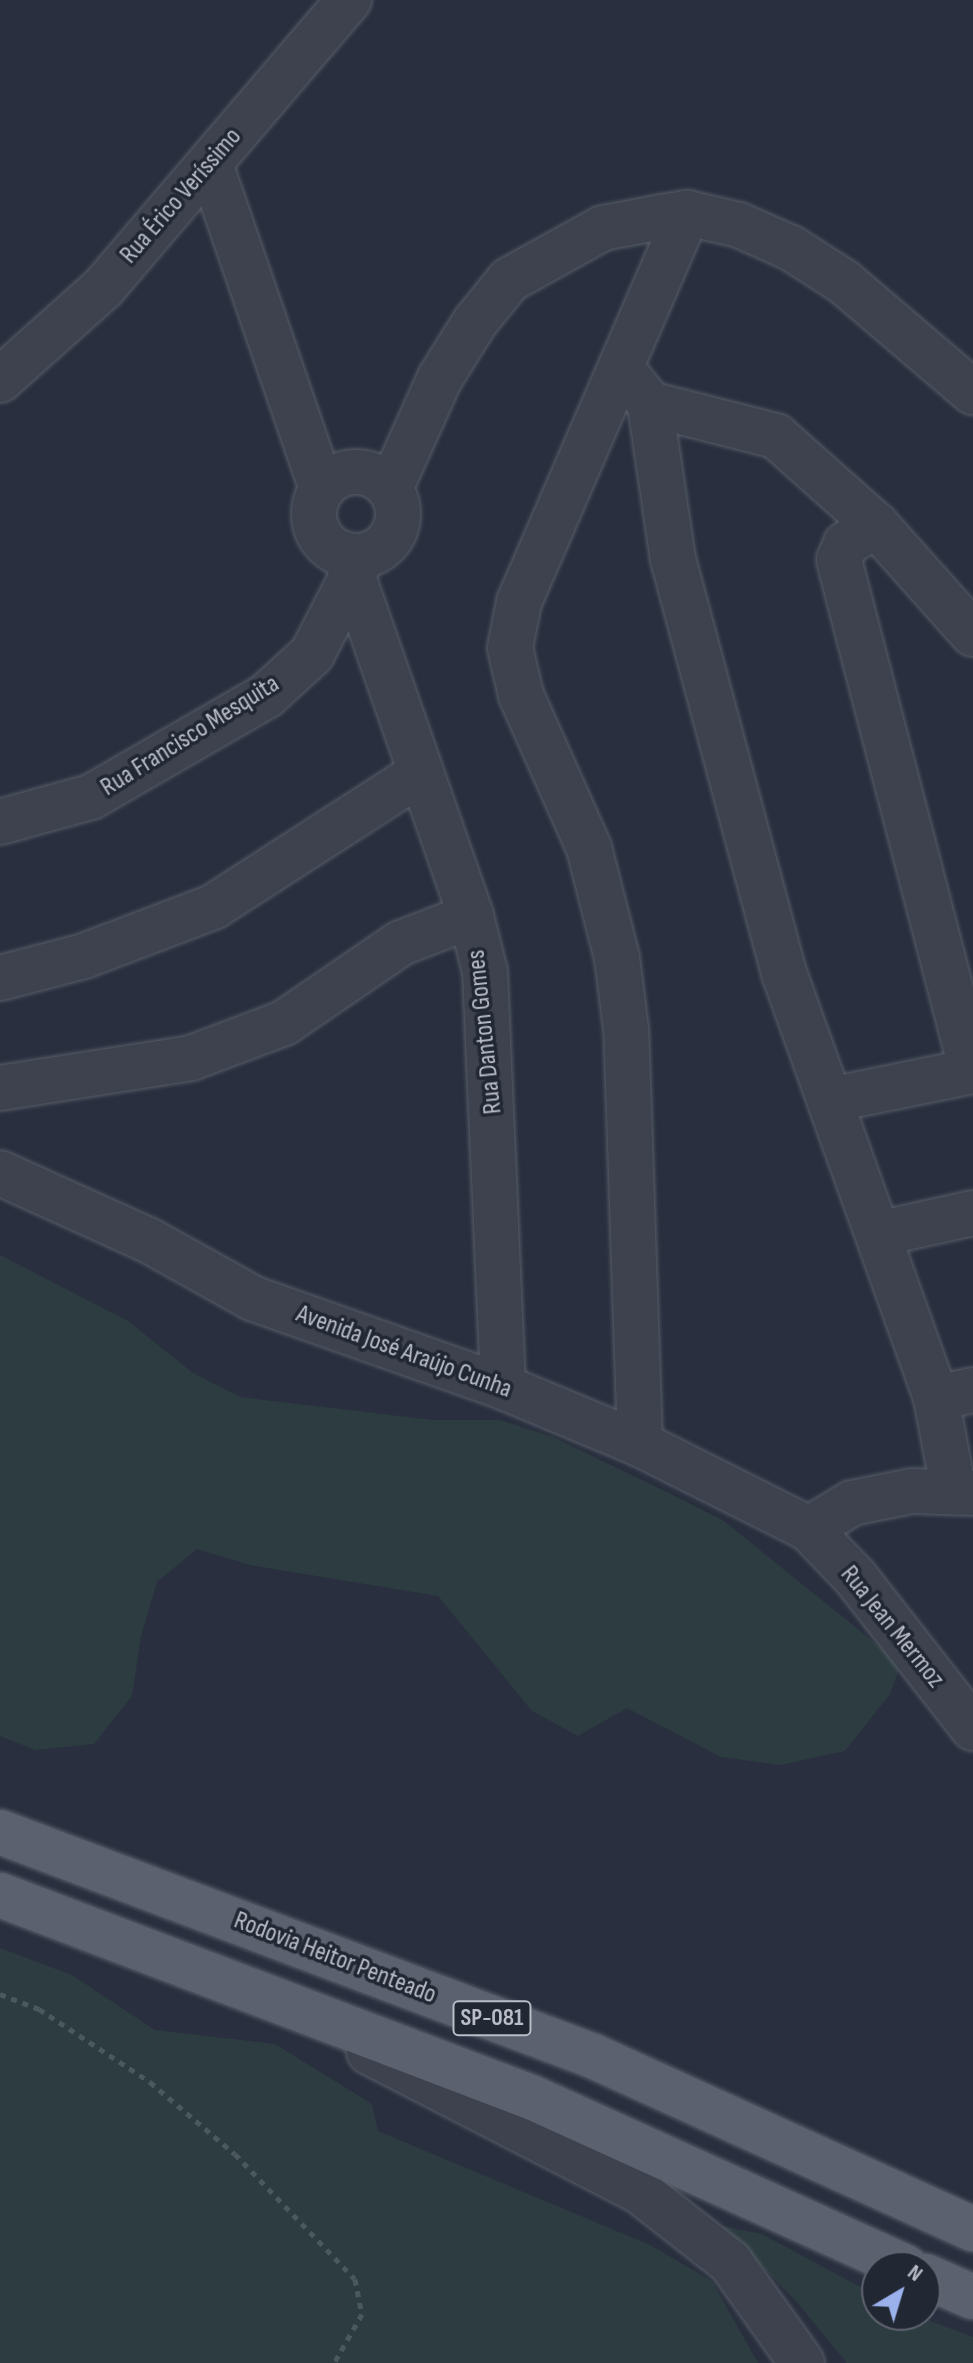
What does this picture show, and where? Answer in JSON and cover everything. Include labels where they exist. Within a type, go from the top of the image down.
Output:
[{"type":"main road","name":"Rodovia Heitor Penteado","points":[[0,1832],[593,2056],[973,2229]]},
{"type":"main road","name":"SP-081","points":[[0,1895],[533,2098],[871,2251]]},
{"type":"main road","points":[[941,2283],[973,2297]]},
{"type":"street","name":"Rua Érico Veríssimo","points":[[0,380],[103,288],[349,0]]},
{"type":"street","points":[[210,164],[287,386],[357,483],[398,514],[396,528],[380,549],[354,562],[330,547],[316,525],[314,512],[357,483],[428,402],[475,322],[509,280],[603,228],[687,213],[739,225],[791,248],[844,282],[973,392]]},
{"type":"street","points":[[640,1444],[626,1029],[617,958],[589,848],[521,695],[510,648],[519,602],[687,213]]},
{"type":"street","points":[[621,368],[650,404],[673,559],[784,973],[878,1234],[955,1394],[963,1493],[912,1491],[852,1503],[809,1529]]},
{"type":"street","points":[[650,404],[776,436],[876,525],[973,634]]},
{"type":"street","points":[[830,1100],[972,1071],[839,560],[846,544],[876,525]]},
{"type":"street","name":"Rua Danton Gomes","points":[[354,562],[419,774],[471,916],[485,972],[492,1038],[503,1387]]},
{"type":"street","name":"Rua Francisco Mesquita","points":[[0,822],[91,797],[266,696],[312,654],[354,562]]},
{"type":"street","points":[[0,978],[84,956],[213,907],[419,774]]},
{"type":"street","points":[[0,1088],[204,1053],[284,1023],[401,943],[471,916]]},
{"type":"street","name":"Avenida José Araújo Cunha","points":[[0,1173],[148,1240],[252,1298],[503,1387],[640,1444],[809,1529]]},
{"type":"street","points":[[878,1234],[973,1213]]},
{"type":"street","name":"Rua Jean Mermoz","points":[[809,1529],[855,1577],[973,1728]]},
{"type":"street","points":[[243,1987],[638,2190],[730,2262],[802,2363]]},
{"type":"path","points":[[0,1994],[39,2009],[150,2082],[235,2154],[355,2279],[362,2314],[334,2363]]},
{"type":"shaded area","points":[[0,1255],[128,1321],[193,1373],[240,1397],[433,1420],[500,1420],[553,1437],[677,1497],[724,1521],[901,1664],[890,1694],[845,1751],[780,1765],[721,1757],[627,1708],[578,1736],[532,1711],[438,1596],[250,1565],[197,1549],[157,1582],[141,1636],[132,1696],[94,1744],[35,1750],[0,1736]]},
{"type":"shaded area","points":[[0,1948],[72,1975],[155,2030],[275,2044],[372,2104],[378,2131],[650,2245],[712,2281],[758,2363],[0,2363]]},
{"type":"shaded area","points":[[722,2226],[762,2234],[861,2287],[861,2331],[941,2331],[941,2325],[973,2337],[973,2363],[847,2363],[796,2301]]}]
